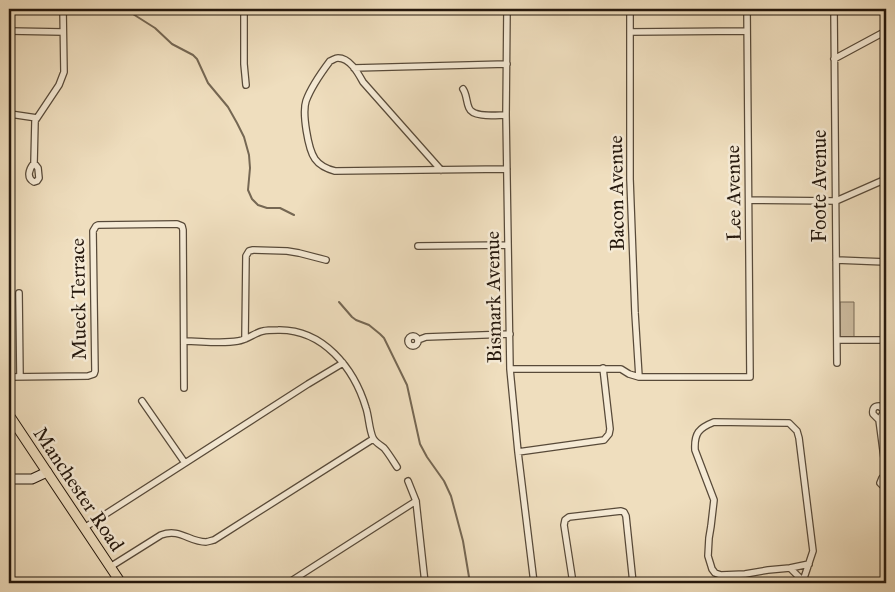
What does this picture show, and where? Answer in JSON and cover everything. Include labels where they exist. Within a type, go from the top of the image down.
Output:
[{"type":"main road","name":"Manchester Road","points":[[9,415],[121,583]]},
{"type":"street","points":[[34,164],[35,121],[59,85],[64,72],[63,9]]},
{"type":"street","points":[[244,9],[246,85]]},
{"type":"street","name":"Bismark Avenue","points":[[507,9],[506,115],[510,369],[534,583]]},
{"type":"street","name":"Bacon Avenue","points":[[630,9],[630,178],[635,313],[640,376]]},
{"type":"street","name":"Lee Avenue","points":[[640,376],[750,377],[747,9]]},
{"type":"street","name":"Foote Avenue","points":[[834,9],[838,363]]},
{"type":"street","points":[[9,31],[63,32]]},
{"type":"street","points":[[630,32],[747,31]]},
{"type":"street","points":[[834,59],[886,31]]},
{"type":"street","points":[[442,170],[363,82],[348,62],[339,58],[330,60],[305,103],[304,114],[311,150],[314,158],[320,165],[334,171],[442,170],[507,169]]},
{"type":"street","points":[[354,68],[507,64]]},
{"type":"street","points":[[463,89],[467,94],[468,106],[471,112],[477,115],[506,115]]},
{"type":"street","points":[[10,114],[37,118]]},
{"type":"street","points":[[750,200],[836,201],[886,180]]},
{"type":"street","name":"Mueck Terrace","points":[[9,377],[88,376],[94,374],[92,231],[96,226],[177,224],[182,226],[184,341]]},
{"type":"street","points":[[418,246],[508,245]]},
{"type":"street","points":[[245,339],[246,256],[249,252],[253,250],[287,251],[326,260]]},
{"type":"street","points":[[836,260],[886,262]]},
{"type":"street","points":[[19,293],[20,377]]},
{"type":"street","points":[[184,388],[184,341],[234,342],[262,331],[290,330],[305,334],[331,349],[343,363],[358,387],[374,439],[385,450],[397,467]]},
{"type":"street","points":[[418,340],[510,334]]},
{"type":"street","points":[[837,340],[886,340]]},
{"type":"street","points":[[84,528],[343,363]]},
{"type":"street","points":[[510,369],[603,368],[621,369],[629,374],[640,376]]},
{"type":"street","points":[[518,452],[604,440],[609,434],[610,429],[603,368]]},
{"type":"street","points":[[142,401],[185,464]]},
{"type":"street","points":[[879,420],[886,412],[879,406],[876,406],[873,409],[873,414],[879,420],[886,473],[880,483],[886,486]]},
{"type":"street","points":[[790,568],[803,582],[809,564],[813,551],[797,431],[789,423],[777,422],[714,422],[699,430],[696,437],[695,450],[714,500],[708,556],[715,573],[721,576],[745,574],[809,564]]},
{"type":"street","points":[[110,568],[161,534],[167,532],[174,532],[200,541],[214,540],[374,439]]},
{"type":"street","points":[[9,479],[32,479],[47,472]]},
{"type":"street","points":[[408,481],[416,501],[425,583]]},
{"type":"street","points":[[288,583],[416,501]]},
{"type":"street","points":[[573,583],[564,520],[569,517],[621,511],[626,516],[633,583]]},
{"type":"shaded area","points":[[840,302],[854,302],[854,337],[840,337]]},
{"type":"waterway","points":[[125,9],[155,28],[172,44],[197,59],[208,83],[228,107],[244,137],[250,168],[248,190],[252,199],[258,205],[267,208],[280,208],[294,215]]},
{"type":"waterway","points":[[339,302],[352,317],[369,325],[384,338],[407,385],[420,444],[444,481],[451,496],[463,541],[470,583]]}]
